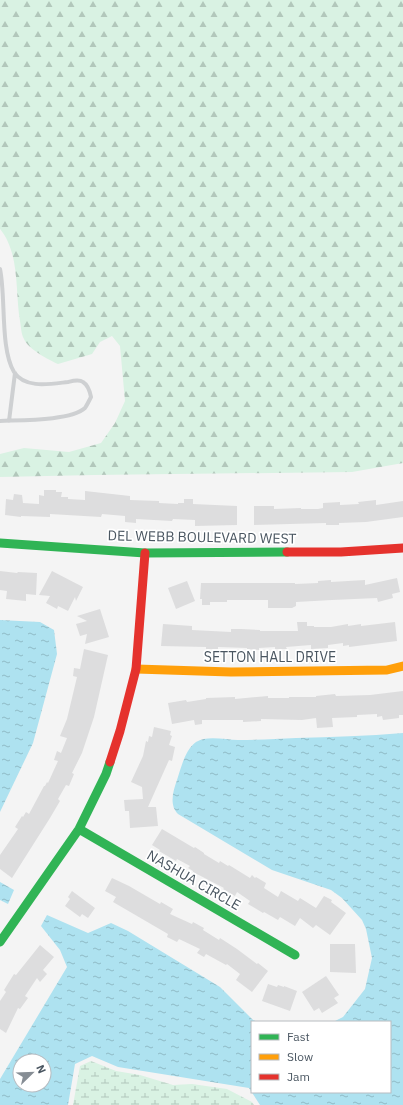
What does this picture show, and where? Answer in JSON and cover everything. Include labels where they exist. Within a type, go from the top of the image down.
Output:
[{"type":"street","name":"DEL WEBB BOULEVARD WEST","points":[[0,543],[145,553],[341,552],[403,548]]},
{"type":"street","points":[[0,942],[79,829],[106,774],[120,731],[136,669],[145,553]]},
{"type":"street","name":"SETTON HALL DRIVE","points":[[136,669],[231,672],[387,670],[403,666]]},
{"type":"street","name":"NASHUA CIRCLE","points":[[79,829],[295,955]]},
{"type":"lane","points":[[0,269],[6,348],[9,363],[15,373],[23,380],[33,384],[53,384],[78,380],[83,382],[89,388],[92,397],[85,408],[77,412],[50,419],[0,421]]},
{"type":"lane","points":[[9,420],[15,373]]},
{"type":"green space","points":[[0,0],[403,0],[403,463],[352,472],[0,477],[0,454],[24,448],[69,452],[101,443],[115,423],[125,401],[120,346],[112,336],[100,342],[92,354],[58,364],[44,357],[30,347],[22,335],[14,261],[11,249],[0,229]]},
{"type":"green space","points":[[91,1061],[116,1071],[140,1075],[173,1085],[192,1084],[227,1089],[252,1102],[254,1105],[73,1105],[80,1066]]},
{"type":"water","points":[[0,620],[40,622],[54,630],[57,654],[33,743],[0,812]]},
{"type":"water","points":[[403,733],[403,1105],[260,1105],[252,1093],[391,1093],[391,1021],[335,1021],[343,1017],[365,989],[372,958],[366,929],[362,920],[342,898],[331,890],[272,870],[178,814],[173,806],[173,793],[186,754],[192,745],[200,740],[211,738],[260,740]]},
{"type":"water","points":[[0,882],[14,890],[8,904],[0,900]]},
{"type":"water","points":[[47,915],[88,933],[111,923],[128,931],[220,987],[256,1021],[251,1021],[251,1091],[249,1088],[118,1067],[92,1056],[75,1064],[68,1105],[0,1105],[0,1079],[12,1059],[12,1093],[52,1093],[52,1053],[16,1053],[67,967],[60,950],[41,926]]},
{"type":"building","points":[[44,490],[56,490],[56,492],[62,492],[61,497],[68,497],[68,499],[85,500],[85,491],[130,496],[130,500],[159,501],[159,503],[178,504],[184,503],[184,499],[193,499],[193,504],[237,506],[237,525],[195,526],[195,520],[173,519],[172,521],[136,519],[136,523],[125,522],[125,516],[102,514],[101,517],[50,514],[50,517],[21,517],[5,515],[6,499],[13,500],[14,494],[22,495],[23,503],[39,504],[39,495],[44,496]]},
{"type":"building","points":[[376,500],[376,505],[403,501],[403,517],[366,522],[339,523],[339,525],[326,525],[326,523],[254,525],[254,506],[274,506],[274,509],[318,509],[323,508],[323,503],[340,502],[340,505],[359,504],[358,502]]},
{"type":"building","points":[[0,571],[37,573],[36,595],[26,594],[26,601],[6,599],[7,591],[0,590]]},
{"type":"building","points":[[52,571],[83,587],[76,601],[75,597],[68,611],[58,606],[57,609],[46,603],[50,596],[39,595]]},
{"type":"building","points":[[397,578],[400,592],[392,594],[393,598],[378,602],[377,598],[332,600],[296,602],[296,606],[292,608],[268,608],[268,600],[227,600],[227,602],[210,602],[210,605],[202,605],[202,599],[200,599],[201,583],[295,584],[318,583],[318,581],[331,580],[331,582],[365,580],[365,585]]},
{"type":"building","points":[[187,581],[195,601],[176,609],[168,588]]},
{"type":"building","points":[[100,609],[109,637],[85,644],[87,634],[80,636],[76,624],[87,621],[77,616]]},
{"type":"building","points":[[297,622],[307,622],[307,626],[331,627],[348,624],[348,626],[361,624],[361,626],[395,622],[397,641],[349,647],[349,645],[343,646],[343,643],[328,645],[328,648],[311,649],[311,645],[286,647],[287,649],[275,649],[275,647],[259,648],[259,650],[247,648],[218,647],[218,649],[206,649],[206,647],[161,646],[163,624],[192,626],[192,630],[231,632],[231,629],[298,631]]},
{"type":"building","points":[[84,649],[108,655],[94,717],[82,753],[72,773],[74,774],[69,786],[66,785],[58,799],[60,801],[12,878],[0,869],[0,855],[18,829],[15,827],[22,816],[23,817],[26,812],[29,814],[44,786],[47,782],[48,783],[58,761],[54,760],[57,751],[61,753],[67,738],[60,736],[67,719],[77,677],[73,676],[74,668],[80,669]]},
{"type":"building","points":[[403,691],[403,715],[399,715],[399,718],[383,720],[382,716],[377,717],[377,714],[357,715],[357,717],[332,718],[333,727],[317,728],[316,718],[302,720],[261,719],[261,721],[243,722],[243,720],[202,720],[202,724],[195,725],[194,720],[172,724],[168,703],[186,700],[187,702],[206,698],[235,697],[235,699],[268,696],[268,698],[289,698],[316,697],[335,694],[336,696],[370,695]]},
{"type":"building","points":[[154,727],[171,731],[170,735],[172,736],[169,745],[175,747],[172,761],[169,760],[148,807],[156,807],[158,826],[130,828],[129,811],[125,811],[124,800],[143,799],[142,787],[131,782],[143,756],[146,741],[148,742],[149,736],[152,737]]},
{"type":"building","points":[[162,829],[194,848],[195,847],[219,863],[220,861],[228,866],[229,865],[250,878],[252,875],[255,878],[256,877],[266,883],[264,888],[278,897],[281,891],[298,901],[300,898],[316,908],[324,896],[332,900],[331,902],[346,913],[330,935],[316,925],[313,928],[300,918],[295,926],[280,917],[278,920],[248,904],[250,901],[237,892],[235,896],[223,889],[224,888],[193,872],[188,868],[190,866],[177,859],[176,861],[159,851],[160,850],[152,845]]},
{"type":"building","points":[[112,878],[160,904],[161,902],[173,909],[170,914],[192,924],[193,922],[204,928],[203,930],[219,940],[220,938],[268,971],[252,992],[236,980],[240,974],[227,964],[226,965],[206,954],[204,957],[197,953],[200,949],[179,939],[177,942],[167,937],[168,934],[113,902],[116,897],[105,891]]},
{"type":"building","points":[[72,891],[95,908],[88,918],[82,914],[80,917],[65,906],[70,899],[68,897]]},
{"type":"building","points":[[330,944],[355,944],[356,973],[330,972]]},
{"type":"building","points":[[40,945],[54,957],[43,970],[47,974],[40,982],[37,978],[25,996],[28,998],[20,1009],[18,1008],[6,1033],[0,1029],[0,1001],[6,992],[4,990],[14,974],[16,975]]},
{"type":"building","points":[[326,976],[339,995],[334,998],[338,1003],[322,1013],[319,1008],[314,1011],[302,992]]},
{"type":"building","points":[[268,984],[277,987],[278,985],[284,986],[297,991],[290,1011],[262,1001]]},
{"type":"traffic: fast","points":[[0,543],[145,553],[287,552]]},
{"type":"traffic: fast","points":[[0,942],[79,829],[106,774],[110,762]]},
{"type":"traffic: fast","points":[[79,829],[295,955]]},
{"type":"traffic: slow","points":[[136,669],[231,672],[387,670],[403,666]]},
{"type":"traffic: jam","points":[[287,552],[341,552],[403,548]]},
{"type":"traffic: jam","points":[[110,762],[120,731],[136,669],[145,553]]}]
